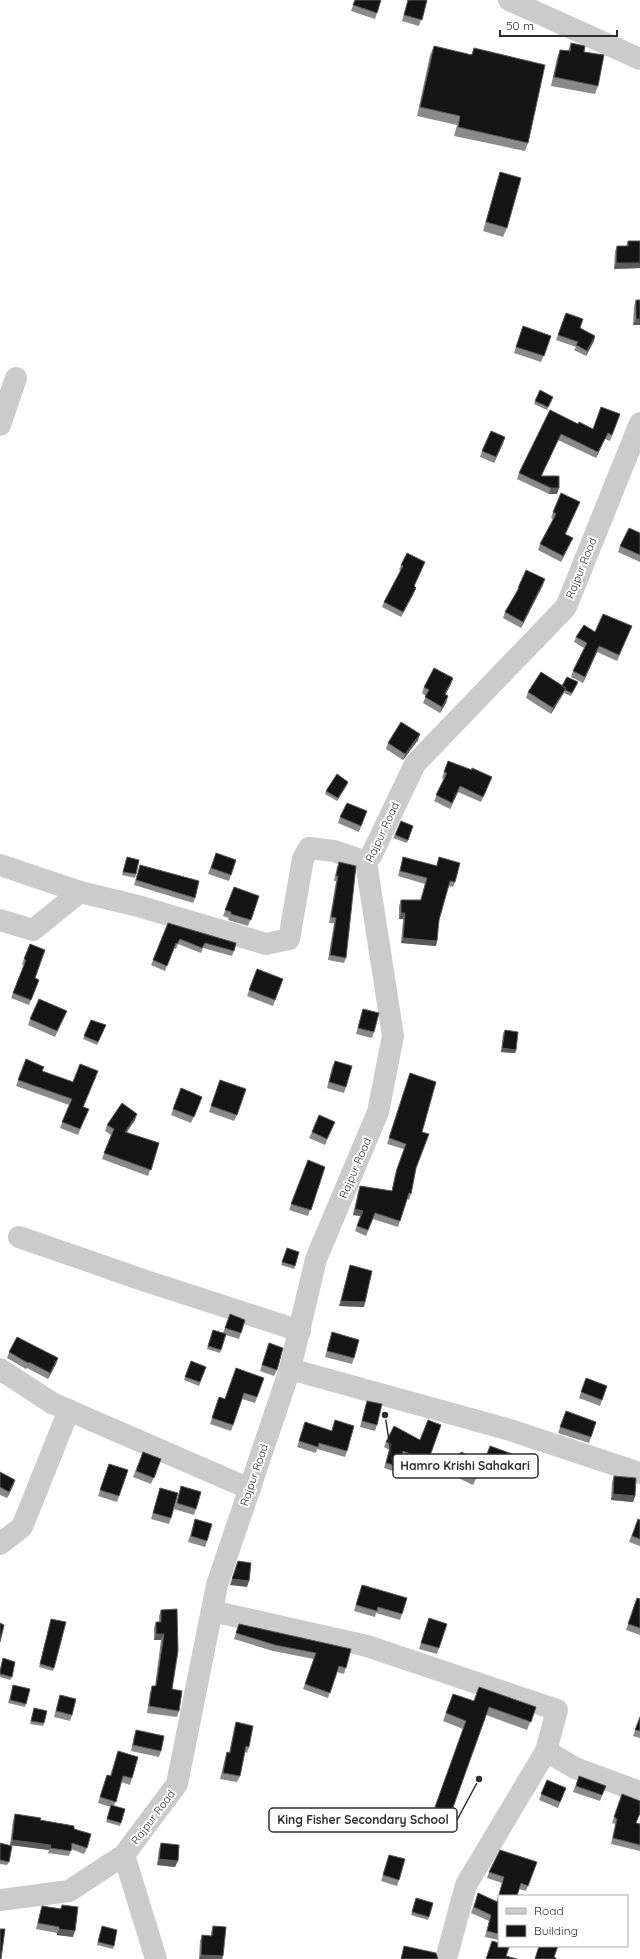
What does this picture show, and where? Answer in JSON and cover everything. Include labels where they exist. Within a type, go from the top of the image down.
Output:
[{"type":"street","points":[[509,0],[640,59]]},
{"type":"street","points":[[0,425],[16,378]]},
{"type":"street","name":"Rajpur Road","points":[[156,1959],[124,1856],[177,1784],[217,1585],[290,1369],[316,1259],[378,1112],[393,1036],[366,862],[371,856],[415,764],[566,607],[640,423]]},
{"type":"street","points":[[0,865],[80,892],[138,906],[266,944],[289,939],[303,859],[309,848],[334,851],[366,862]]},
{"type":"street","points":[[0,920],[33,930],[80,892]]},
{"type":"street","points":[[19,1237],[140,1279],[300,1330]]},
{"type":"street","points":[[0,1369],[52,1403],[250,1489]]},
{"type":"street","points":[[290,1369],[510,1430],[640,1473]]},
{"type":"street","points":[[0,1544],[22,1527],[69,1410]]},
{"type":"street","points":[[212,1611],[367,1646],[557,1710],[546,1751],[466,1885],[446,1959]]},
{"type":"street","points":[[546,1751],[575,1768],[640,1792]]},
{"type":"street","points":[[0,1900],[69,1892],[124,1856]]},
{"type":"building","points":[[355,0],[381,0],[377,13],[353,5]]},
{"type":"building","points":[[408,0],[427,0],[422,20],[404,15]]},
{"type":"building","points":[[571,43],[585,46],[584,52],[604,55],[598,86],[554,77],[560,50],[570,51]]},
{"type":"building","points":[[434,46],[472,55],[474,48],[545,65],[528,143],[458,127],[460,116],[420,107]]},
{"type":"building","points":[[500,172],[521,178],[507,228],[486,222]]},
{"type":"building","points":[[628,241],[640,241],[640,263],[616,263],[617,246],[628,246]]},
{"type":"building","points":[[636,300],[640,300],[640,319],[636,319]]},
{"type":"building","points":[[566,313],[583,319],[580,328],[595,336],[587,351],[576,345],[578,342],[558,335]]},
{"type":"building","points":[[523,326],[551,336],[544,356],[516,347]]},
{"type":"building","points":[[540,390],[553,397],[548,407],[535,401]]},
{"type":"building","points":[[601,407],[620,414],[612,435],[608,433],[598,452],[561,434],[541,476],[559,476],[559,488],[551,488],[519,473],[550,410],[578,424],[579,422],[593,429]]},
{"type":"building","points":[[491,431],[505,437],[496,457],[482,451]]},
{"type":"building","points":[[561,493],[580,502],[565,534],[573,538],[563,556],[540,544],[556,514],[553,512]]},
{"type":"building","points":[[629,528],[640,533],[640,555],[620,546]]},
{"type":"building","points":[[407,553],[425,562],[414,586],[416,588],[403,612],[384,602],[403,566],[401,565]]},
{"type":"building","points":[[526,570],[545,579],[523,622],[505,612],[519,588]]},
{"type":"building","points":[[603,614],[632,626],[619,655],[599,646],[585,677],[573,671],[587,643],[576,637],[584,625],[595,632]]},
{"type":"building","points":[[434,668],[453,678],[445,694],[448,696],[442,707],[425,697],[429,690],[424,687]]},
{"type":"building","points":[[541,672],[566,688],[553,708],[528,692]]},
{"type":"building","points":[[567,677],[578,682],[572,693],[565,690],[566,688],[562,686]]},
{"type":"building","points":[[401,722],[420,734],[405,754],[388,743]]},
{"type":"building","points":[[448,761],[472,770],[472,768],[492,777],[483,797],[460,786],[452,803],[436,795],[447,773],[444,772]]},
{"type":"building","points":[[337,774],[348,782],[338,798],[326,791]]},
{"type":"building","points":[[347,803],[367,811],[361,826],[340,817]]},
{"type":"building","points":[[401,821],[413,826],[408,840],[395,835]]},
{"type":"building","points":[[216,853],[236,860],[231,875],[211,868]]},
{"type":"building","points":[[127,857],[139,860],[136,874],[123,872]]},
{"type":"building","points":[[403,857],[437,866],[439,857],[460,863],[455,882],[450,881],[439,920],[437,941],[403,938],[405,913],[401,913],[401,900],[421,900],[427,878],[400,871]]},
{"type":"building","points":[[339,862],[356,866],[346,958],[330,955],[336,918],[331,917]]},
{"type":"building","points":[[140,865],[199,881],[195,898],[136,880]]},
{"type":"building","points":[[234,887],[259,896],[251,920],[231,914],[231,912],[225,910]]},
{"type":"building","points":[[168,923],[236,943],[234,951],[205,943],[202,948],[180,939],[177,944],[176,943],[167,966],[153,960]]},
{"type":"building","points":[[30,944],[45,950],[35,978],[39,980],[31,1000],[13,993],[26,960],[24,959]]},
{"type":"building","points":[[257,969],[283,979],[275,1000],[249,990]]},
{"type":"building","points":[[39,999],[67,1011],[57,1031],[30,1019]]},
{"type":"building","points":[[363,1009],[379,1013],[374,1032],[358,1028]]},
{"type":"building","points":[[91,1020],[106,1025],[98,1042],[84,1036]]},
{"type":"building","points":[[505,1030],[518,1032],[516,1050],[502,1048]]},
{"type":"building","points":[[26,1059],[44,1067],[42,1071],[73,1082],[80,1064],[98,1071],[83,1107],[89,1109],[80,1129],[62,1122],[72,1099],[18,1080]]},
{"type":"building","points":[[335,1061],[352,1066],[346,1087],[329,1082]]},
{"type":"building","points":[[410,1073],[436,1082],[422,1132],[429,1134],[416,1168],[411,1194],[409,1193],[400,1221],[375,1213],[368,1230],[357,1226],[363,1211],[355,1209],[360,1186],[392,1191],[397,1169],[406,1144],[389,1138]]},
{"type":"building","points":[[220,1080],[246,1089],[237,1115],[211,1106]]},
{"type":"building","points":[[181,1088],[202,1097],[194,1117],[173,1109]]},
{"type":"building","points":[[122,1103],[137,1114],[125,1132],[159,1143],[151,1170],[104,1153],[114,1129],[107,1125]]},
{"type":"building","points":[[319,1115],[335,1122],[327,1139],[312,1132]]},
{"type":"building","points":[[308,1160],[325,1167],[311,1210],[291,1204]]},
{"type":"building","points":[[287,1248],[299,1252],[295,1266],[282,1262]]},
{"type":"building","points":[[350,1265],[372,1271],[365,1302],[341,1301]]},
{"type":"building","points":[[230,1314],[245,1320],[241,1333],[225,1328]]},
{"type":"building","points":[[213,1330],[226,1334],[221,1350],[208,1346]]},
{"type":"building","points":[[332,1332],[359,1340],[354,1358],[327,1351]]},
{"type":"building","points":[[17,1337],[58,1358],[50,1373],[9,1352]]},
{"type":"building","points":[[269,1343],[283,1348],[277,1370],[262,1365]]},
{"type":"building","points":[[191,1361],[206,1367],[200,1382],[185,1377]]},
{"type":"building","points":[[236,1368],[264,1378],[257,1397],[244,1393],[233,1425],[212,1418],[219,1397],[225,1399]]},
{"type":"building","points":[[586,1378],[607,1386],[602,1400],[581,1392]]},
{"type":"building","points":[[367,1401],[382,1404],[377,1425],[362,1421]]},
{"type":"building","points":[[566,1411],[596,1422],[591,1437],[560,1427]]},
{"type":"building","points":[[335,1420],[354,1426],[347,1451],[319,1443],[318,1447],[299,1441],[305,1422],[332,1431]]},
{"type":"building","points":[[428,1420],[441,1425],[428,1461],[403,1451],[398,1466],[386,1463],[391,1444],[386,1442],[394,1426],[420,1440]]},
{"type":"building","points":[[490,1446],[515,1455],[509,1472],[484,1462]]},
{"type":"building","points":[[143,1452],[161,1459],[154,1478],[136,1471]]},
{"type":"building","points":[[461,1452],[483,1462],[476,1479],[454,1469]]},
{"type":"building","points":[[109,1464],[128,1470],[119,1496],[100,1490]]},
{"type":"building","points":[[0,1472],[15,1480],[9,1492],[0,1487]]},
{"type":"building","points":[[614,1476],[636,1478],[635,1496],[613,1494]]},
{"type":"building","points":[[181,1486],[201,1492],[196,1509],[177,1503]]},
{"type":"building","points":[[160,1488],[178,1493],[171,1518],[153,1513]]},
{"type":"building","points":[[195,1519],[212,1524],[207,1541],[191,1536]]},
{"type":"building","points":[[638,1519],[640,1520],[640,1539],[632,1536]]},
{"type":"building","points":[[238,1561],[251,1563],[249,1581],[232,1579]]},
{"type":"building","points":[[362,1585],[407,1598],[402,1614],[378,1607],[377,1611],[356,1605]]},
{"type":"building","points":[[637,1598],[640,1599],[640,1628],[628,1624]]},
{"type":"building","points":[[177,1609],[178,1651],[172,1689],[182,1691],[179,1711],[149,1706],[152,1686],[156,1686],[164,1634],[156,1634],[156,1622],[161,1622],[161,1610]]},
{"type":"building","points":[[429,1618],[447,1624],[439,1648],[421,1643]]},
{"type":"building","points":[[51,1619],[66,1622],[54,1668],[40,1664]]},
{"type":"building","points":[[0,1623],[4,1625],[0,1642]]},
{"type":"building","points":[[239,1624],[351,1649],[346,1668],[339,1666],[330,1693],[305,1684],[316,1653],[275,1645],[236,1633]]},
{"type":"building","points":[[3,1658],[15,1662],[12,1677],[0,1674]]},
{"type":"building","points":[[13,1685],[30,1689],[26,1704],[10,1700]]},
{"type":"building","points":[[479,1687],[536,1707],[531,1722],[489,1707],[451,1813],[435,1807],[466,1721],[446,1713],[453,1694],[474,1701]]},
{"type":"building","points":[[60,1695],[76,1699],[72,1715],[56,1711]]},
{"type":"building","points":[[34,1708],[47,1711],[44,1723],[31,1721]]},
{"type":"building","points":[[640,1717],[640,1731],[635,1730]]},
{"type":"building","points":[[236,1722],[253,1726],[249,1747],[246,1746],[240,1776],[223,1773],[227,1752],[230,1753]]},
{"type":"building","points":[[136,1730],[164,1736],[161,1751],[133,1745]]},
{"type":"building","points":[[118,1751],[138,1757],[132,1778],[123,1776],[116,1802],[100,1797],[107,1775],[111,1776]]},
{"type":"building","points":[[579,1776],[606,1786],[602,1795],[576,1786]]},
{"type":"building","points":[[547,1780],[566,1788],[560,1802],[541,1794]]},
{"type":"building","points":[[622,1794],[640,1801],[640,1813],[636,1823],[640,1824],[640,1845],[613,1838],[617,1819],[614,1817]]},
{"type":"building","points":[[111,1805],[125,1809],[121,1823],[107,1819]]},
{"type":"building","points":[[15,1814],[41,1818],[40,1820],[74,1826],[74,1829],[91,1834],[87,1848],[72,1843],[71,1851],[50,1848],[51,1845],[12,1840]]},
{"type":"building","points":[[0,1843],[12,1846],[9,1862],[0,1860]]},
{"type":"building","points":[[161,1843],[179,1845],[178,1861],[159,1859]]},
{"type":"building","points":[[500,1850],[537,1862],[528,1886],[521,1883],[517,1895],[499,1895],[504,1877],[489,1872]]},
{"type":"building","points":[[389,1855],[405,1859],[399,1880],[383,1875]]},
{"type":"building","points":[[478,1893],[497,1902],[498,1898],[498,1934],[487,1931],[491,1915],[474,1907]]},
{"type":"building","points":[[416,1898],[433,1903],[429,1917],[412,1912]]},
{"type":"building","points":[[62,1905],[78,1907],[75,1931],[59,1929],[59,1927],[38,1923],[42,1906],[61,1909]]},
{"type":"building","points":[[102,1926],[117,1930],[114,1946],[98,1942]]},
{"type":"building","points":[[213,1926],[226,1927],[223,1956],[201,1955],[202,1935],[212,1936]]},
{"type":"building","points":[[0,1929],[5,1929],[1,1959],[0,1959]]},
{"type":"building","points":[[492,1941],[498,1943],[498,1947],[509,1947],[506,1956],[517,1959],[486,1959]]},
{"type":"building","points":[[404,1946],[436,1953],[438,1959],[401,1959]]},
{"type":"building","points":[[539,1947],[558,1947],[554,1957],[556,1959],[535,1959]]},
{"type":"place","name":"Hamro Krishi Sahakari","points":[[385,1415]]},
{"type":"place","name":"King Fisher Secondary School","points":[[479,1779]]}]
